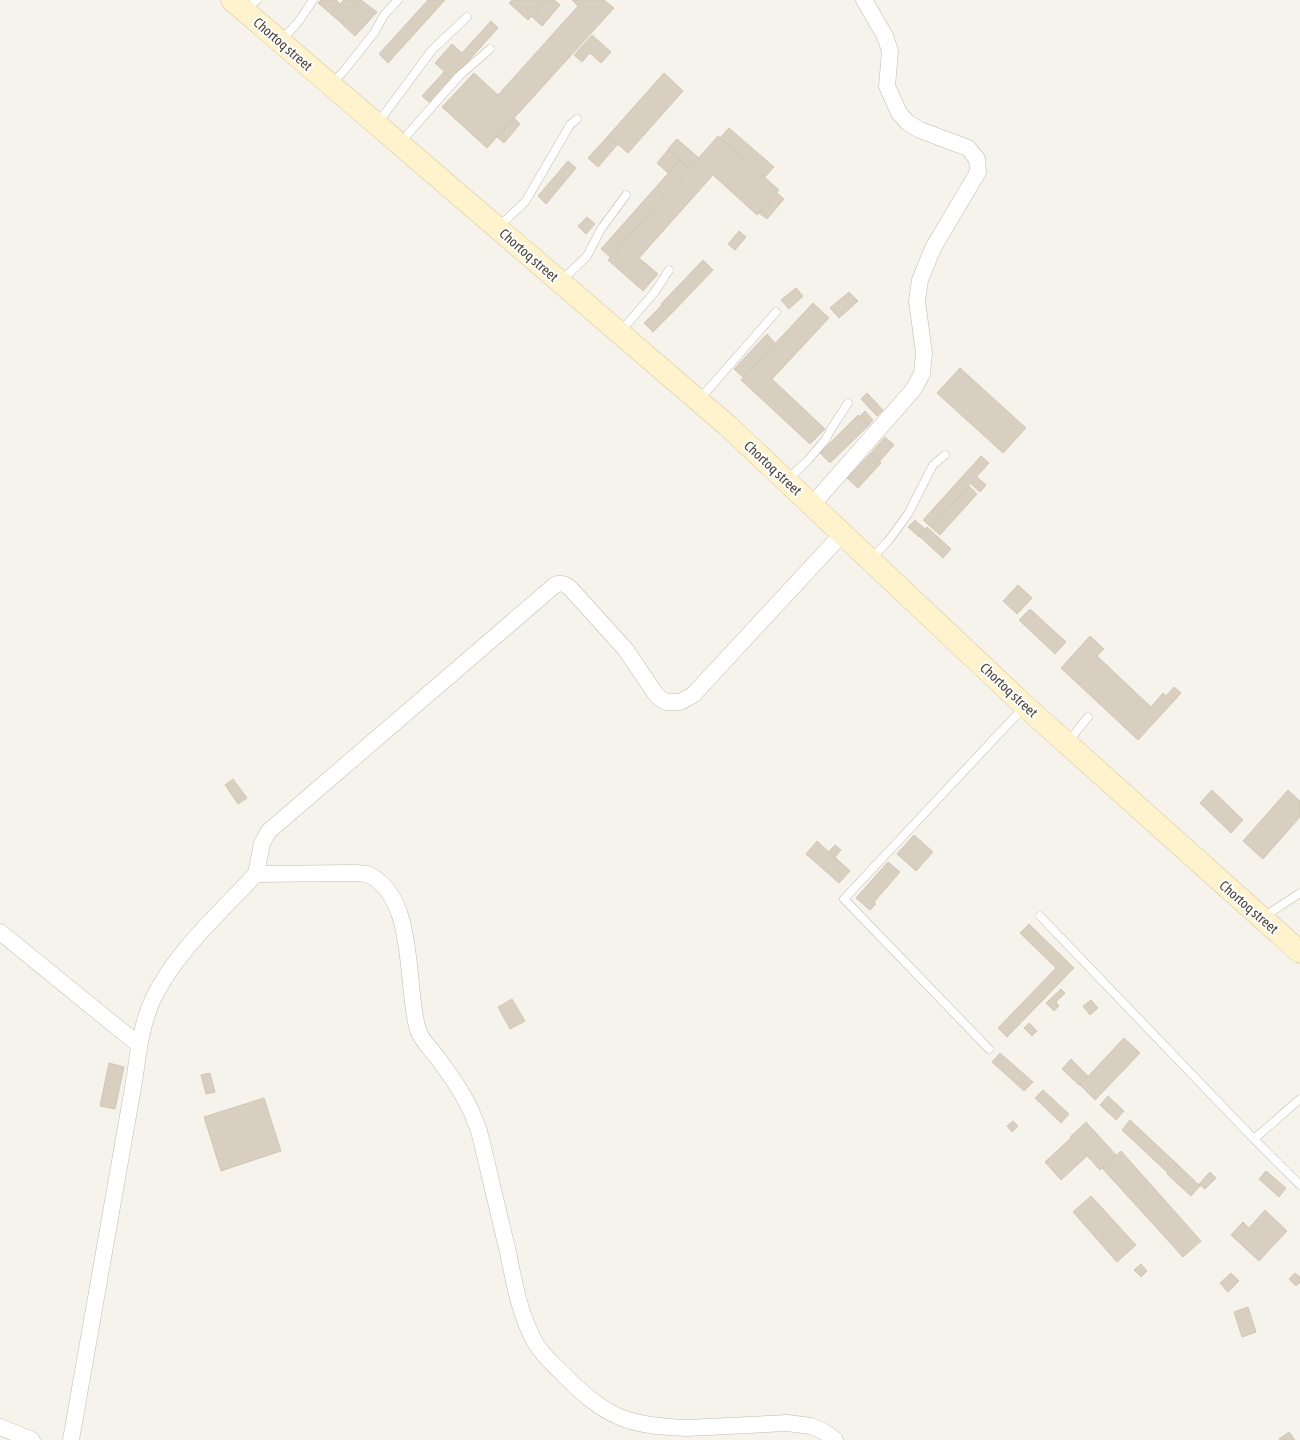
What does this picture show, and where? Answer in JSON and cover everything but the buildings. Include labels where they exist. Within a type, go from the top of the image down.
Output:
[{"type":"main road","name":"Chortoq street","points":[[244,4],[280,42],[698,400],[786,480],[1025,706],[1300,952]]},
{"type":"street","points":[[812,505],[913,390],[922,374],[924,353],[917,300],[920,280],[933,248],[978,172],[977,159],[968,148],[920,130],[908,123],[899,113],[887,86],[890,51],[885,36],[864,0]]},
{"type":"street","points":[[71,1440],[134,1084],[139,1045],[152,1000],[166,976],[186,950],[256,874],[262,843],[269,831],[555,585],[559,583],[564,584],[570,588],[626,650],[657,696],[666,702],[680,702],[693,695],[842,534]]},
{"type":"street","points":[[256,874],[354,873],[368,875],[383,886],[398,906],[407,950],[418,1031],[462,1092],[471,1108],[479,1131],[516,1289],[528,1327],[535,1342],[544,1355],[580,1391],[606,1412],[629,1421],[686,1428],[793,1424],[811,1426],[823,1431],[835,1440]]},
{"type":"street","points":[[0,932],[139,1045]]},
{"type":"street","points":[[0,1427],[32,1440]]},
{"type":"lane","points":[[280,42],[313,0]]},
{"type":"lane","points":[[330,85],[343,72],[374,33],[384,15],[398,0]]},
{"type":"lane","points":[[377,125],[432,50],[467,17]]},
{"type":"lane","points":[[399,144],[459,76],[490,49]]},
{"type":"lane","points":[[497,228],[525,202],[570,125],[577,119]]},
{"type":"lane","points":[[560,282],[587,256],[602,229],[626,196]]},
{"type":"lane","points":[[619,332],[640,310],[669,270]]},
{"type":"lane","points":[[698,400],[776,312]]},
{"type":"lane","points":[[786,480],[808,460],[826,439],[848,403]]},
{"type":"lane","points":[[870,560],[889,540],[908,514],[933,465],[945,455]]},
{"type":"lane","points":[[989,1049],[844,898],[1025,706]]},
{"type":"lane","points":[[1067,744],[1088,718]]},
{"type":"lane","points":[[1262,918],[1300,893]]},
{"type":"lane","points":[[1040,916],[1300,1185]]},
{"type":"lane","points":[[1254,1139],[1300,1098]]}]
